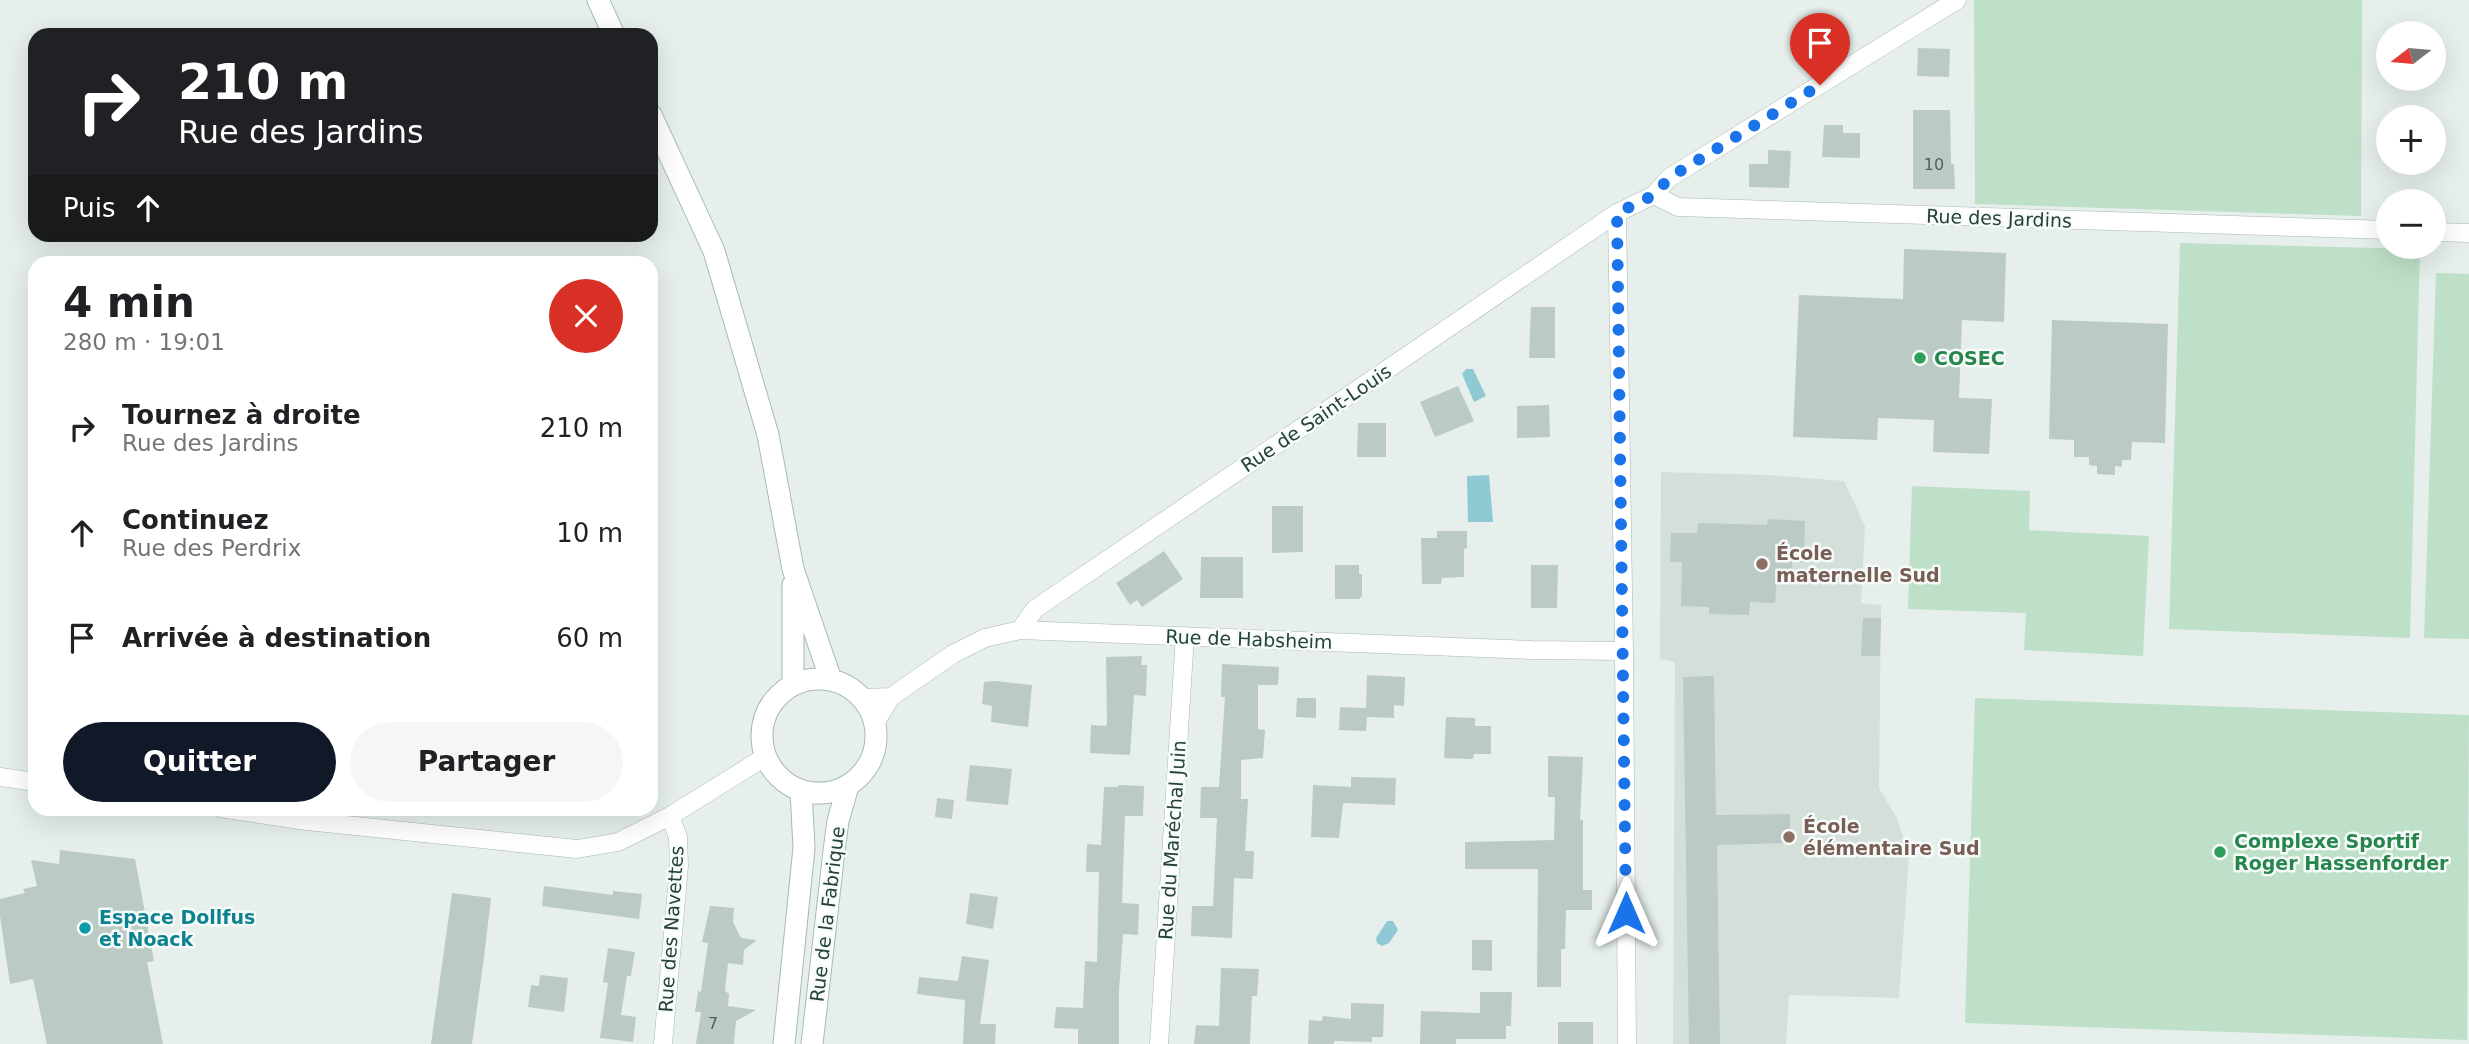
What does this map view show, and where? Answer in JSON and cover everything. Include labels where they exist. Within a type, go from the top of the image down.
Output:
[{"type":"main road","points":[[598,0],[611,28]]},
{"type":"main road","points":[[658,130],[714,251],[768,435],[793,569],[831,680]]},
{"type":"main road","points":[[793,569],[793,684]]},
{"type":"main road","points":[[811,679],[831,680],[853,690],[870,710],[875,723],[874,752],[859,777],[848,786],[825,793],[801,790],[780,778],[765,757],[763,724],[769,708],[779,694],[793,684],[811,679]]},
{"type":"main road","name":"Rue de la Fabrique","points":[[811,1044],[838,821],[848,786]]},
{"type":"main road","name":"Rue de la Fabrique","points":[[784,1044],[804,848],[801,790]]},
{"type":"street","points":[[1627,1044],[1617,213],[1654,195],[1669,178],[1957,0]]},
{"type":"street","name":"Rue des Jardins","points":[[1654,195],[1678,207],[2376,230]]},
{"type":"street","name":"Rue de Saint-Louis","points":[[1020,630],[1035,609],[1617,213]]},
{"type":"street","points":[[2446,232],[2469,233]]},
{"type":"street","name":"Rue de Habsheim","points":[[875,723],[891,697],[953,654],[985,638],[1020,630],[1531,650],[1624,651]]},
{"type":"street","name":"Rue du Maréchal Juin","points":[[1159,1044],[1185,636]]},
{"type":"street","points":[[862,698],[891,697]]},
{"type":"street","points":[[274,816],[577,849],[618,842],[670,816],[765,757]]},
{"type":"street","points":[[0,777],[28,781]]},
{"type":"street","name":"Rue des Navettes","points":[[663,1044],[679,866],[678,837],[670,816]]},
{"type":"shaded area","name":"École élémentaire Sud","points":[[1661,472],[1770,475],[1844,481],[1865,526],[1861,603],[1881,605],[1879,788],[1897,818],[1909,856],[1899,998],[1789,995],[1786,1044],[1673,1044],[1675,662],[1660,659]]},
{"type":"green space","points":[[1974,0],[2362,0],[2361,216],[1975,204]]},
{"type":"green space","points":[[2180,243],[2376,248],[2376,259],[2420,259],[2410,638],[2169,629]]},
{"type":"green space","points":[[2436,273],[2469,274],[2469,639],[2424,638]]},
{"type":"green space","points":[[1912,486],[2030,491],[2029,530],[2149,536],[2143,656],[2024,650],[2026,613],[1908,609]]},
{"type":"green space","name":"Complexe Sportif Roger Hassenforder","points":[[1975,698],[2469,715],[2467,1040],[1965,1023]]},
{"type":"water","points":[[1466,369],[1473,369],[1486,396],[1474,402],[1462,374]]},
{"type":"water","points":[[1489,475],[1493,522],[1468,522],[1467,476]]},
{"type":"water","points":[[1387,921],[1393,921],[1398,930],[1389,943],[1382,946],[1377,943],[1376,938]]},
{"type":"building","points":[[1918,48],[1950,49],[1949,77],[1917,76]]},
{"type":"building","points":[[1913,110],[1950,110],[1951,164],[1954,164],[1955,189],[1913,189]]},
{"type":"building","points":[[1824,125],[1843,125],[1843,133],[1860,133],[1860,158],[1822,157]]},
{"type":"building","points":[[1768,150],[1791,151],[1789,188],[1749,187],[1749,164],[1768,164]]},
{"type":"building","points":[[1904,249],[2006,253],[2004,322],[1962,320],[1959,398],[1992,399],[1989,454],[1933,452],[1934,420],[1878,418],[1877,440],[1793,437],[1799,295],[1903,299]]},
{"type":"building","points":[[1531,307],[1555,307],[1555,358],[1529,358]]},
{"type":"building","points":[[2052,320],[2168,324],[2165,443],[2132,442],[2131,460],[2122,460],[2122,467],[2115,466],[2115,475],[2097,474],[2097,466],[2089,465],[2089,457],[2074,457],[2074,440],[2049,439]]},
{"type":"building","points":[[1458,386],[1474,421],[1435,437],[1420,402]]},
{"type":"building","points":[[1549,405],[1550,437],[1517,438],[1517,406]]},
{"type":"building","points":[[1358,423],[1386,423],[1386,457],[1357,457]]},
{"type":"building","points":[[1272,506],[1303,506],[1303,552],[1272,553]]},
{"type":"building","points":[[1768,519],[1805,521],[1804,562],[1792,562],[1792,576],[1777,576],[1775,603],[1750,602],[1749,615],[1709,614],[1709,607],[1681,606],[1682,562],[1670,562],[1671,533],[1697,533],[1698,523],[1767,525]]},
{"type":"building","points":[[1437,531],[1467,531],[1464,577],[1442,578],[1441,584],[1422,584],[1421,538],[1437,538]]},
{"type":"building","points":[[1164,551],[1183,579],[1142,607],[1137,600],[1130,605],[1116,583]]},
{"type":"building","points":[[1201,557],[1243,557],[1243,598],[1200,598]]},
{"type":"building","points":[[1335,565],[1359,565],[1359,574],[1362,574],[1362,596],[1359,599],[1335,599]]},
{"type":"building","points":[[1531,565],[1558,565],[1557,608],[1531,608]]},
{"type":"building","points":[[1863,618],[1881,618],[1880,656],[1861,656]]},
{"type":"building","points":[[1142,656],[1141,665],[1147,665],[1146,696],[1134,695],[1130,755],[1090,753],[1091,725],[1106,726],[1107,723],[1106,657]]},
{"type":"building","points":[[1222,664],[1279,667],[1278,685],[1258,685],[1258,729],[1265,730],[1263,758],[1241,760],[1241,799],[1248,799],[1245,851],[1254,851],[1253,879],[1234,878],[1232,938],[1191,936],[1192,906],[1213,906],[1217,818],[1200,818],[1201,787],[1219,787],[1225,697],[1221,697]]},
{"type":"building","points":[[1367,675],[1405,677],[1404,706],[1394,705],[1394,718],[1367,717],[1366,731],[1339,730],[1340,707],[1366,708]]},
{"type":"building","points":[[1714,676],[1716,815],[1790,814],[1790,843],[1717,845],[1720,1044],[1689,1044],[1683,677]]},
{"type":"building","points":[[984,682],[1032,685],[1028,727],[991,722],[992,706],[982,704]]},
{"type":"building","points":[[1297,698],[1316,698],[1316,718],[1296,717]]},
{"type":"building","points":[[1446,717],[1475,718],[1475,726],[1491,726],[1491,754],[1474,754],[1473,759],[1444,758]]},
{"type":"building","points":[[1548,756],[1583,757],[1580,820],[1583,820],[1583,890],[1592,890],[1592,910],[1566,910],[1565,949],[1561,949],[1561,987],[1537,987],[1538,869],[1465,869],[1465,842],[1554,840],[1555,797],[1548,797]]},
{"type":"building","points":[[970,765],[1012,769],[1008,805],[966,801]]},
{"type":"building","points":[[1351,777],[1396,778],[1395,805],[1343,803],[1339,838],[1311,837],[1313,785],[1351,787]]},
{"type":"building","points":[[1144,786],[1143,816],[1125,816],[1122,903],[1139,904],[1138,935],[1123,934],[1119,1044],[1078,1044],[1078,1029],[1054,1028],[1056,1007],[1083,1008],[1085,961],[1097,962],[1099,872],[1086,872],[1087,844],[1101,845],[1104,787]]},
{"type":"building","points":[[937,798],[954,800],[952,819],[935,817]]},
{"type":"building","name":"Espace Dollfus et Noack","points":[[60,850],[135,859],[154,961],[147,962],[163,1044],[47,1044],[33,979],[10,984],[0,899],[25,893],[23,889],[37,886],[31,860],[59,864]]},
{"type":"building","points":[[544,886],[613,895],[613,891],[642,894],[639,919],[542,906]]},
{"type":"building","points":[[452,893],[491,898],[472,1044],[431,1044]]},
{"type":"building","points":[[970,893],[998,897],[993,929],[966,924]]},
{"type":"building","points":[[710,906],[734,908],[733,922],[741,938],[757,940],[744,950],[743,965],[728,963],[725,991],[729,994],[728,1006],[756,1010],[736,1021],[734,1044],[696,1044],[701,1012],[695,1012],[698,991],[701,992],[708,943],[702,942]]},
{"type":"building","points":[[1472,940],[1492,940],[1492,971],[1472,970]]},
{"type":"building","points":[[608,948],[635,952],[631,976],[627,976],[621,1015],[636,1017],[633,1042],[600,1038],[608,983],[603,982]]},
{"type":"building","points":[[962,956],[989,960],[980,1024],[996,1024],[995,1044],[963,1044],[965,1000],[917,994],[919,977],[958,981]]},
{"type":"building","points":[[1221,968],[1259,969],[1257,996],[1252,996],[1250,1044],[1194,1044],[1196,1025],[1219,1026]]},
{"type":"building","points":[[540,975],[568,978],[564,1012],[528,1007],[531,985],[539,986]]},
{"type":"building","points":[[1480,992],[1512,992],[1511,1026],[1506,1026],[1506,1039],[1456,1039],[1456,1044],[1420,1044],[1421,1011],[1480,1013]]},
{"type":"building","points":[[1351,1003],[1384,1004],[1383,1037],[1372,1037],[1372,1042],[1334,1041],[1334,1044],[1308,1044],[1309,1020],[1322,1021],[1323,1016],[1351,1019]]},
{"type":"building","points":[[1558,1022],[1593,1022],[1593,1044],[1558,1044]]},
{"type":"place","name":"COSEC","points":[[1920,358]]},
{"type":"place","name":"École maternelle Sud","points":[[1762,564]]},
{"type":"place","name":"École élémentaire Sud","points":[[1789,837]]},
{"type":"place","name":"Complexe Sportif Roger Hassenforder","points":[[2220,852]]},
{"type":"place","name":"Espace Dollfus et Noack","points":[[85,928]]},
{"type":"route","points":[[1626,913],[1617,213],[1654,195],[1669,178],[1820,85]]}]
